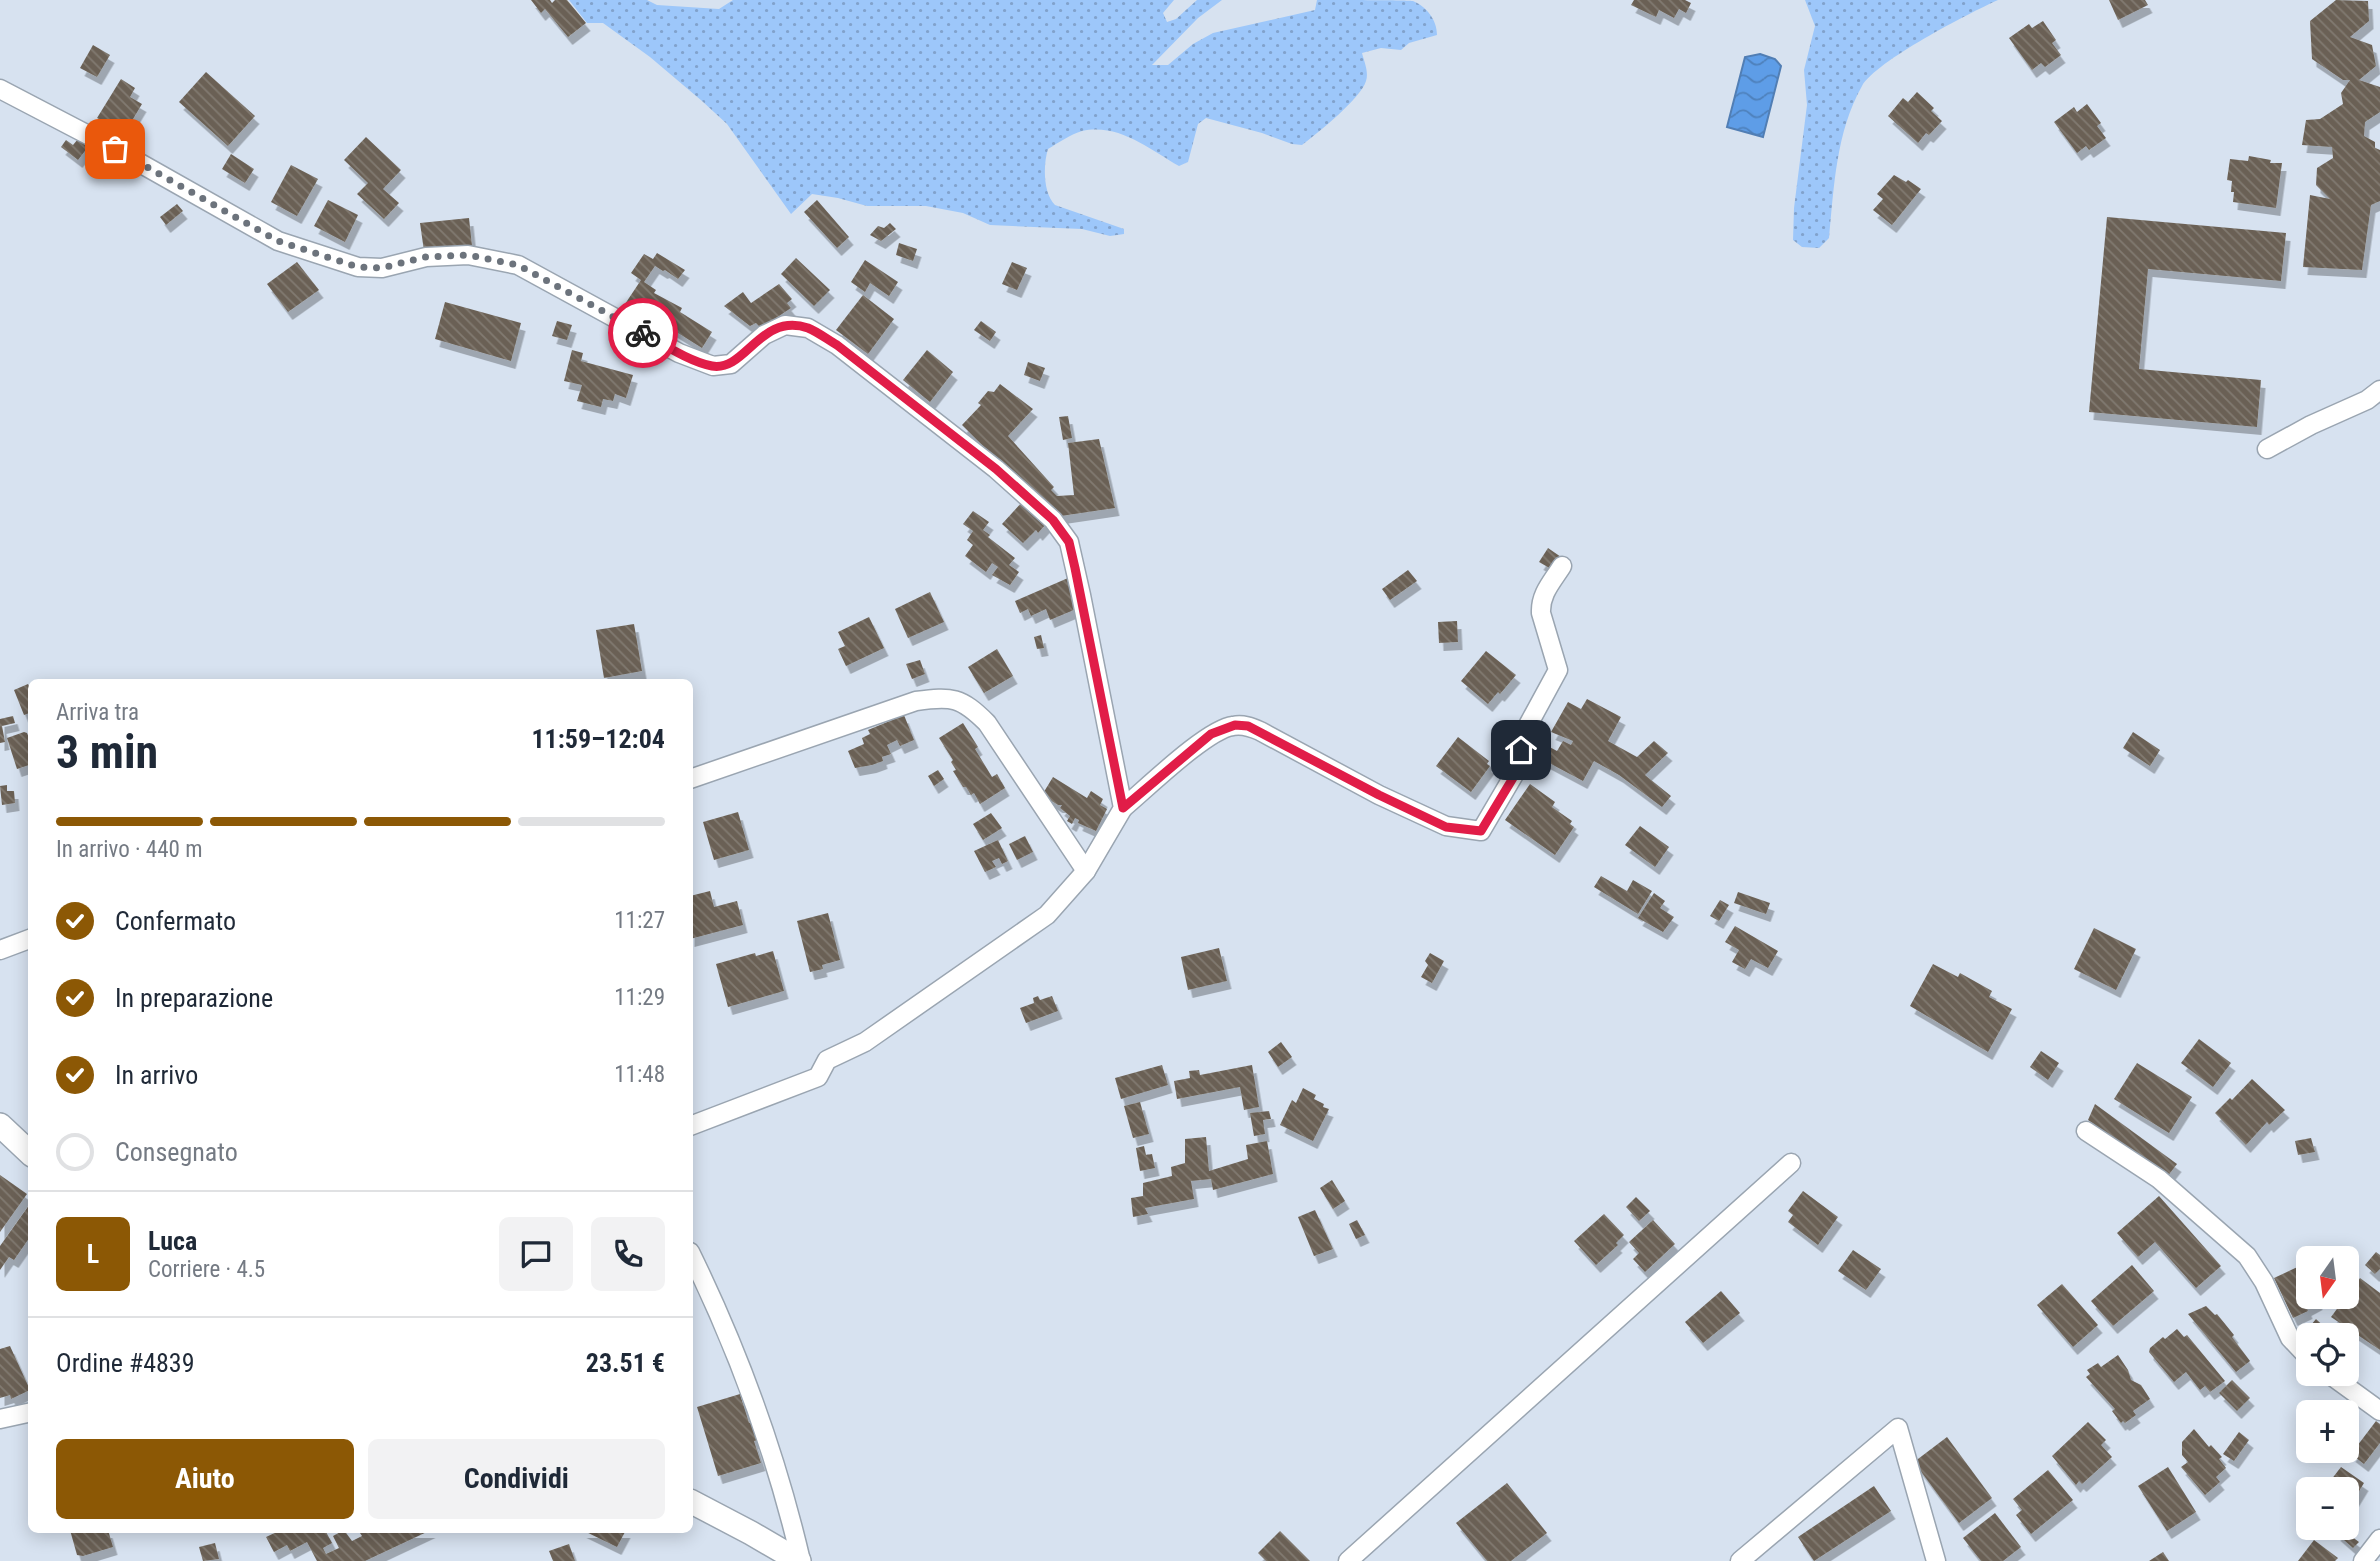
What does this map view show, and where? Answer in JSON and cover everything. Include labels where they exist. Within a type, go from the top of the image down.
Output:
[{"type":"street","points":[[0,89],[115,149],[278,241],[358,267],[382,268],[425,257],[468,255],[518,265],[679,353],[713,366],[731,365],[764,335],[785,325],[808,328],[837,345],[996,469],[1053,520],[1069,542],[1082,595],[1123,808]]},
{"type":"street","points":[[2267,449],[2311,425],[2367,400],[2380,390]]},
{"type":"street","points":[[693,1125],[818,1077],[827,1060],[865,1042],[1047,915],[1086,872],[1123,808],[1211,734],[1235,725],[1248,726],[1446,827],[1481,831],[1516,773],[1527,727],[1558,670],[1540,603],[1562,566]]},
{"type":"street","points":[[693,778],[916,701],[946,697],[971,707],[987,723],[1086,872]]},
{"type":"street","points":[[0,950],[28,940]]},
{"type":"street","points":[[0,1125],[28,1151]]},
{"type":"street","points":[[2086,1131],[2159,1179],[2247,1256],[2264,1282],[2290,1338],[2296,1344]]},
{"type":"street","points":[[1348,1561],[1791,1163]]},
{"type":"street","points":[[693,1258],[747,1380],[793,1526],[800,1561]]},
{"type":"street","points":[[2346,1386],[2380,1411]]},
{"type":"street","points":[[0,1419],[28,1413]]},
{"type":"street","points":[[1740,1561],[1898,1428],[1936,1561]]},
{"type":"street","points":[[693,1503],[800,1561]]},
{"type":"street","points":[[2363,1561],[2380,1539]]},
{"type":"shaded area","points":[[569,0],[647,0],[657,5],[719,9],[733,0],[1174,0],[1163,13],[1167,22],[1176,19],[1197,0],[1222,0],[1198,18],[1152,65],[1168,65],[1193,44],[1213,33],[1315,10],[1317,0],[1413,1],[1430,15],[1437,35],[1409,43],[1401,50],[1381,48],[1362,53],[1367,74],[1362,88],[1338,115],[1302,145],[1206,118],[1198,124],[1188,162],[1179,166],[1133,139],[1109,131],[1082,131],[1048,149],[1045,178],[1051,200],[1055,205],[1124,229],[1124,234],[1110,236],[1082,229],[990,225],[963,213],[926,206],[867,206],[812,194],[791,214],[727,124],[650,57],[603,23],[587,23]]},
{"type":"shaded area","points":[[1805,0],[1998,0],[1904,51],[1885,64],[1862,86],[1841,141],[1829,238],[1819,248],[1802,247],[1793,240],[1794,208],[1807,105],[1804,70],[1815,26]]},
{"type":"water","points":[[1760,54],[1775,59],[1781,66],[1763,137],[1727,127],[1745,57]]},
{"type":"building","points":[[531,0],[550,0],[552,3],[555,0],[567,0],[586,23],[568,37],[545,9],[541,13]]},
{"type":"building","points":[[1634,0],[1685,0],[1691,3],[1686,13],[1679,9],[1674,18],[1659,10],[1656,17],[1631,5]]},
{"type":"building","points":[[2109,0],[2145,0],[2148,5],[2118,20]]},
{"type":"building","points":[[2336,0],[2368,1],[2369,21],[2350,37],[2372,45],[2376,66],[2359,80],[2380,87],[2380,112],[2365,122],[2364,136],[2375,142],[2375,148],[2380,150],[2380,201],[2371,205],[2362,270],[2303,267],[2310,195],[2330,199],[2316,185],[2317,168],[2333,158],[2332,147],[2302,145],[2306,120],[2320,119],[2343,104],[2341,93],[2350,80],[2343,80],[2312,59],[2310,21]]},
{"type":"building","points":[[2043,21],[2056,40],[2052,43],[2061,55],[2045,67],[2041,63],[2032,70],[2009,38],[2029,24],[2032,28]]},
{"type":"building","points":[[93,45],[110,55],[97,77],[80,68]]},
{"type":"building","points":[[206,72],[255,116],[228,146],[179,102]]},
{"type":"building","points":[[121,79],[135,88],[130,97],[142,104],[124,134],[97,118]]},
{"type":"building","points":[[1917,92],[1934,108],[1931,111],[1942,121],[1918,143],[1888,116],[1903,98],[1908,102]]},
{"type":"building","points":[[2087,104],[2101,123],[2097,126],[2106,138],[2089,150],[2086,146],[2077,153],[2054,122],[2074,107],[2077,112]]},
{"type":"building","points":[[366,137],[401,170],[383,189],[399,203],[384,219],[357,194],[368,183],[344,160]]},
{"type":"building","points":[[78,139],[88,147],[78,160],[61,147],[66,140],[73,145]]},
{"type":"building","points":[[231,154],[254,169],[245,183],[222,169]]},
{"type":"building","points":[[2249,156],[2271,160],[2270,163],[2282,163],[2276,208],[2233,202],[2232,181],[2227,180],[2230,159],[2248,161]]},
{"type":"building","points":[[291,165],[318,179],[297,216],[271,202]]},
{"type":"building","points":[[1894,175],[1921,189],[1892,225],[1873,210],[1883,199],[1877,194]]},
{"type":"building","points":[[328,200],[358,215],[345,242],[314,226]]},
{"type":"building","points":[[817,200],[849,237],[837,248],[804,212]]},
{"type":"building","points":[[177,204],[183,211],[166,225],[160,217]]},
{"type":"building","points":[[2107,217],[2286,233],[2281,281],[2148,269],[2139,369],[2261,380],[2257,427],[2089,412]]},
{"type":"building","points":[[469,218],[472,246],[424,251],[420,223]]},
{"type":"building","points":[[890,223],[896,229],[881,241],[870,235],[878,226],[884,228]]},
{"type":"building","points":[[899,243],[917,249],[913,261],[896,255]]},
{"type":"building","points":[[657,253],[685,270],[678,279],[655,266],[644,282],[656,290],[654,293],[682,308],[680,312],[712,332],[702,348],[670,328],[669,330],[643,311],[641,314],[625,304],[641,280],[631,273],[644,254],[653,259]]},
{"type":"building","points":[[796,258],[830,290],[814,306],[781,274]]},
{"type":"building","points":[[865,260],[898,282],[889,296],[870,283],[865,292],[851,282]]},
{"type":"building","points":[[297,262],[319,290],[288,312],[267,284]]},
{"type":"building","points":[[1012,262],[1027,268],[1017,290],[1002,284]]},
{"type":"building","points":[[779,284],[792,299],[787,303],[791,308],[761,328],[756,323],[750,326],[724,306],[743,292],[751,303]]},
{"type":"building","points":[[863,295],[894,319],[868,354],[836,330]]},
{"type":"building","points":[[445,302],[521,323],[511,361],[435,339]]},
{"type":"building","points":[[557,321],[572,325],[567,340],[552,336]]},
{"type":"building","points":[[981,321],[996,332],[990,341],[974,330]]},
{"type":"building","points":[[572,350],[583,353],[581,361],[633,375],[626,398],[615,394],[613,401],[603,399],[601,407],[577,401],[582,385],[564,381]]},
{"type":"building","points":[[927,350],[953,372],[930,402],[903,380]]},
{"type":"building","points":[[1028,362],[1045,368],[1040,381],[1024,375]]},
{"type":"building","points":[[1000,384],[1033,409],[1008,436],[1054,487],[1051,490],[1057,496],[1074,495],[1068,443],[1099,439],[1115,508],[1054,517],[962,425],[981,405],[978,403],[988,391],[994,392]]},
{"type":"building","points":[[1068,416],[1072,438],[1063,440],[1059,417]]},
{"type":"building","points":[[1023,501],[1047,523],[1023,543],[1002,524]]},
{"type":"building","points":[[973,511],[989,522],[983,530],[990,535],[988,537],[1015,558],[1009,565],[1019,572],[1010,585],[992,575],[998,567],[992,563],[986,572],[965,556],[973,545],[967,540],[973,531],[963,524]]},
{"type":"building","points":[[1548,548],[1561,557],[1553,570],[1539,562]]},
{"type":"building","points":[[1408,570],[1417,581],[1390,600],[1382,589]]},
{"type":"building","points":[[1068,578],[1081,607],[1050,620],[1046,609],[1031,616],[1028,609],[1020,613],[1015,601]]},
{"type":"building","points":[[930,592],[944,622],[908,638],[895,609]]},
{"type":"building","points":[[869,617],[884,648],[846,666],[838,649],[845,646],[838,632]]},
{"type":"building","points":[[1457,621],[1458,642],[1439,643],[1438,622]]},
{"type":"building","points":[[634,624],[642,671],[604,678],[596,630]]},
{"type":"building","points":[[1041,635],[1044,648],[1037,649],[1034,637]]},
{"type":"building","points":[[997,649],[1013,676],[984,693],[968,667]]},
{"type":"building","points":[[1486,651],[1516,675],[1488,704],[1461,681]]},
{"type":"building","points":[[920,660],[925,674],[912,679],[906,664]]},
{"type":"building","points":[[28,684],[28,714],[24,715],[14,690]]},
{"type":"building","points":[[1587,699],[1621,717],[1608,741],[1637,757],[1654,741],[1668,753],[1645,775],[1671,796],[1662,807],[1619,775],[1594,761],[1583,781],[1536,756],[1542,743],[1557,751],[1563,741],[1571,745],[1573,741],[1551,732],[1568,702],[1581,709]]},
{"type":"building","points":[[904,715],[914,740],[900,746],[897,740],[887,745],[891,754],[882,757],[883,761],[855,768],[848,751],[864,744],[862,738],[870,734],[868,730]]},
{"type":"building","points":[[13,716],[15,723],[2,726],[5,742],[0,743],[0,719]]},
{"type":"building","points":[[963,723],[992,777],[997,774],[1005,788],[980,804],[974,793],[971,795],[966,787],[963,787],[953,771],[956,770],[951,762],[953,760],[939,738]]},
{"type":"building","points":[[2133,732],[2160,750],[2150,766],[2123,748]]},
{"type":"building","points":[[27,733],[28,765],[17,769],[7,738]]},
{"type":"building","points":[[1458,737],[1489,761],[1487,764],[1490,766],[1471,792],[1436,766]]},
{"type":"building","points":[[938,770],[944,779],[934,786],[928,776]]},
{"type":"building","points":[[1053,777],[1087,798],[1091,791],[1103,799],[1100,805],[1107,809],[1096,831],[1078,823],[1079,820],[1075,818],[1072,824],[1067,821],[1070,816],[1060,808],[1062,805],[1042,795]]},
{"type":"building","points":[[1530,784],[1555,802],[1552,807],[1572,821],[1570,824],[1574,827],[1555,855],[1505,820]]},
{"type":"building","points":[[7,785],[7,791],[14,791],[15,803],[2,805],[0,786]]},
{"type":"building","points":[[738,812],[749,850],[714,860],[703,822]]},
{"type":"building","points":[[991,813],[1002,828],[983,840],[973,824]]},
{"type":"building","points":[[1640,826],[1669,847],[1655,867],[1625,845]]},
{"type":"building","points":[[1025,836],[1033,852],[1017,860],[1009,844]]},
{"type":"building","points":[[998,840],[1008,861],[1002,864],[999,858],[992,861],[996,867],[985,872],[974,851]]},
{"type":"building","points":[[1601,876],[1627,891],[1633,880],[1652,891],[1638,914],[1594,887]]},
{"type":"building","points":[[710,891],[714,907],[737,901],[743,925],[693,938],[693,895]]},
{"type":"building","points":[[1738,892],[1770,903],[1766,914],[1734,903]]},
{"type":"building","points":[[1654,893],[1665,901],[1660,908],[1674,917],[1663,932],[1638,918]]},
{"type":"building","points":[[1720,900],[1729,905],[1719,921],[1710,916]]},
{"type":"building","points":[[828,913],[840,960],[810,972],[797,921]]},
{"type":"building","points":[[1735,926],[1778,951],[1768,968],[1751,959],[1745,969],[1732,962],[1739,950],[1725,942]]},
{"type":"building","points":[[2094,928],[2136,949],[2116,990],[2074,969]]},
{"type":"building","points":[[1219,948],[1227,981],[1188,990],[1181,957]]},
{"type":"building","points":[[773,951],[784,991],[728,1007],[716,964]]},
{"type":"building","points":[[1430,953],[1444,961],[1432,983],[1421,977],[1428,965],[1425,961]]},
{"type":"building","points":[[1933,964],[1958,977],[1960,973],[1992,991],[1989,997],[2012,1009],[1988,1052],[1910,1006]]},
{"type":"building","points":[[1038,996],[1040,1000],[1052,996],[1058,1011],[1026,1023],[1020,1008],[1034,1003],[1033,998]]},
{"type":"building","points":[[2199,1039],[2231,1063],[2213,1087],[2181,1063]]},
{"type":"building","points":[[1281,1042],[1292,1057],[1278,1067],[1268,1052]]},
{"type":"building","points":[[2041,1051],[2059,1063],[2048,1080],[2030,1067]]},
{"type":"building","points":[[2137,1063],[2192,1097],[2169,1133],[2114,1099]]},
{"type":"building","points":[[1162,1065],[1168,1085],[1121,1099],[1115,1078]]},
{"type":"building","points":[[1252,1065],[1259,1107],[1244,1110],[1240,1087],[1177,1099],[1174,1081],[1190,1078],[1189,1071],[1199,1070],[1200,1075]]},
{"type":"building","points":[[2252,1079],[2285,1110],[2269,1125],[2267,1122],[2246,1145],[2215,1113]]},
{"type":"building","points":[[1303,1088],[1316,1095],[1314,1099],[1329,1109],[1313,1141],[1280,1125],[1292,1100],[1296,1103]]},
{"type":"building","points":[[1140,1102],[1149,1134],[1133,1138],[1124,1106]]},
{"type":"building","points":[[2095,1104],[2177,1164],[2167,1177],[2088,1120]]},
{"type":"building","points":[[1269,1111],[1271,1119],[1263,1120],[1265,1134],[1254,1136],[1250,1113]]},
{"type":"building","points":[[1206,1137],[1209,1171],[1248,1159],[1246,1145],[1267,1141],[1273,1174],[1213,1190],[1211,1179],[1191,1181],[1194,1199],[1145,1208],[1148,1214],[1133,1217],[1131,1198],[1143,1196],[1143,1183],[1172,1176],[1171,1167],[1185,1163],[1185,1139]]},
{"type":"building","points":[[2311,1138],[2315,1152],[2298,1155],[2295,1141]]},
{"type":"building","points":[[1144,1146],[1146,1155],[1152,1154],[1155,1168],[1140,1171],[1136,1148]]},
{"type":"building","points":[[0,1175],[27,1194],[0,1232]]},
{"type":"building","points":[[1332,1180],[1345,1201],[1333,1209],[1320,1188]]},
{"type":"building","points":[[1803,1191],[1838,1217],[1818,1245],[1788,1222],[1793,1215],[1788,1211]]},
{"type":"building","points":[[2159,1196],[2221,1266],[2196,1288],[2155,1242],[2138,1257],[2117,1233]]},
{"type":"building","points":[[1636,1197],[1650,1211],[1639,1221],[1626,1207]]},
{"type":"building","points":[[28,1207],[28,1240],[14,1260],[9,1257],[0,1270],[0,1246]]},
{"type":"building","points":[[1315,1210],[1333,1249],[1314,1256],[1298,1217]]},
{"type":"building","points":[[1604,1214],[1624,1235],[1616,1243],[1618,1245],[1596,1265],[1574,1241]]},
{"type":"building","points":[[1357,1220],[1365,1235],[1356,1239],[1349,1224]]},
{"type":"building","points":[[1653,1220],[1675,1244],[1645,1272],[1633,1259],[1639,1253],[1629,1242]]},
{"type":"building","points":[[1853,1250],[1881,1269],[1866,1290],[1838,1271]]},
{"type":"building","points":[[2376,1252],[2380,1255],[2380,1269],[2375,1274],[2365,1265]]},
{"type":"building","points":[[2132,1265],[2154,1291],[2113,1326],[2091,1301]]},
{"type":"building","points":[[2296,1268],[2296,1309],[2308,1311],[2293,1318],[2274,1278]]},
{"type":"building","points":[[2359,1279],[2380,1293],[2380,1350],[2359,1336],[2359,1323],[2340,1323],[2331,1317],[2337,1309],[2359,1309]]},
{"type":"building","points":[[2062,1284],[2098,1325],[2073,1347],[2037,1305]]},
{"type":"building","points":[[1721,1291],[1740,1313],[1703,1343],[1685,1322]]},
{"type":"building","points":[[2206,1306],[2217,1314],[2234,1335],[2232,1337],[2250,1361],[2236,1372],[2188,1314]]},
{"type":"building","points":[[2177,1329],[2184,1337],[2187,1335],[2225,1381],[2210,1392],[2205,1386],[2200,1390],[2186,1372],[2174,1382],[2149,1352],[2163,1337],[2165,1339]]},
{"type":"building","points":[[10,1346],[28,1386],[28,1391],[11,1399],[10,1395],[0,1398],[0,1349]]},
{"type":"building","points":[[2118,1355],[2131,1380],[2141,1385],[2150,1399],[2133,1411],[2136,1415],[2125,1423],[2121,1423],[2112,1411],[2115,1409],[2086,1377],[2090,1374],[2087,1370],[2098,1363],[2101,1367]]},
{"type":"building","points":[[2232,1380],[2250,1398],[2237,1411],[2219,1393]]},
{"type":"building","points":[[740,1394],[749,1423],[756,1421],[761,1439],[754,1441],[761,1463],[718,1476],[697,1407]]},
{"type":"building","points":[[2376,1421],[2380,1424],[2380,1443],[2364,1464],[2359,1460],[2359,1443]]},
{"type":"building","points":[[2088,1422],[2106,1440],[2101,1445],[2112,1457],[2082,1484],[2079,1481],[2076,1485],[2052,1456]]},
{"type":"building","points":[[2194,1429],[2209,1447],[2211,1445],[2222,1457],[2219,1459],[2226,1468],[2216,1477],[2220,1482],[2205,1495],[2181,1467],[2188,1462],[2182,1455],[2182,1442]]},
{"type":"building","points":[[2239,1432],[2249,1440],[2234,1461],[2223,1454]]},
{"type":"building","points":[[1947,1437],[1992,1498],[1959,1523],[1914,1462]]},
{"type":"building","points":[[2168,1467],[2196,1512],[2167,1531],[2138,1486]]},
{"type":"building","points":[[2341,1467],[2355,1477],[2333,1477]]},
{"type":"building","points":[[2048,1470],[2073,1500],[2031,1534],[2016,1515],[2022,1510],[2013,1499]]},
{"type":"building","points":[[1507,1483],[1547,1533],[1511,1561],[1487,1561],[1456,1523]]},
{"type":"building","points":[[1874,1486],[1891,1511],[1814,1561],[1798,1537]]},
{"type":"building","points":[[1995,1513],[2021,1547],[2003,1561],[1981,1561],[1963,1538]]},
{"type":"building","points":[[1280,1531],[1310,1561],[1266,1561],[1258,1553]]},
{"type":"building","points":[[71,1533],[109,1533],[113,1547],[83,1556],[77,1555]]},
{"type":"building","points":[[275,1533],[327,1533],[332,1543],[323,1548],[326,1554],[339,1548],[333,1536],[338,1533],[346,1533],[352,1541],[362,1536],[360,1533],[425,1533],[365,1561],[317,1561],[307,1542],[290,1551],[287,1545],[274,1552],[266,1537]]},
{"type":"building","points":[[588,1533],[624,1533],[617,1547]]},
{"type":"building","points":[[2314,1540],[2338,1558],[2335,1561],[2298,1561]]},
{"type":"building","points":[[2344,1540],[2359,1542],[2353,1548]]},
{"type":"building","points":[[215,1543],[219,1559],[203,1561],[199,1547]]},
{"type":"building","points":[[569,1544],[575,1561],[553,1561],[549,1551]]},
{"type":"building","points":[[2163,1552],[2169,1561],[2149,1561]]},
{"type":"way so far","points":[[115,149],[278,241],[358,267],[382,268],[425,257],[468,255],[518,265],[643,333]]},
{"type":"route","points":[[643,333],[679,353],[713,366],[731,365],[764,335],[785,325],[808,328],[837,345],[996,469],[1053,520],[1069,542],[1082,595],[1123,808],[1211,734],[1235,725],[1260,731],[1379,795],[1446,827],[1481,831],[1516,773],[1521,750]]}]
